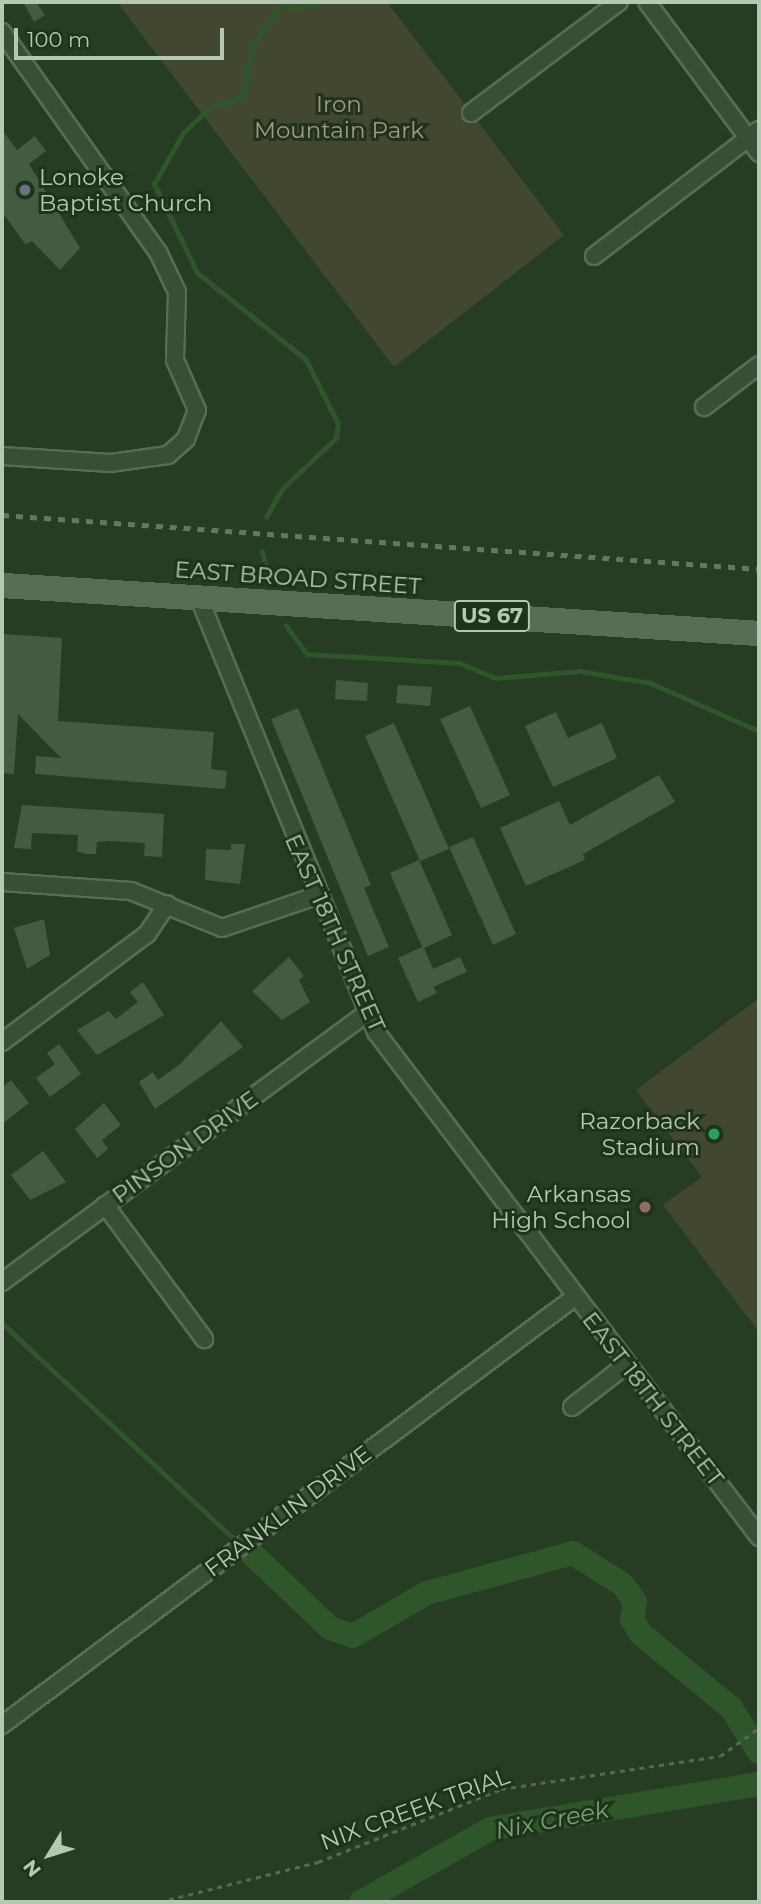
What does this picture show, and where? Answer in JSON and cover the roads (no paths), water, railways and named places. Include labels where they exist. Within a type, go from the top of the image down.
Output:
[{"type":"main road","name":"EAST BROAD STREET","points":[[2,585],[759,633]]},
{"type":"street","points":[[471,113],[620,2]]},
{"type":"street","points":[[647,2],[753,134],[759,153]]},
{"type":"street","points":[[2,32],[158,251],[177,292],[176,360],[197,410],[186,439],[168,455],[110,463],[2,456]]},
{"type":"street","points":[[594,256],[753,134]]},
{"type":"street","points":[[704,407],[759,365]]},
{"type":"street","name":"EAST 18TH STREET","points":[[199,598],[316,896],[376,1031],[759,1537]]},
{"type":"street","points":[[2,883],[131,891],[222,928],[316,896]]},
{"type":"street","points":[[2,1042],[147,933],[167,904]]},
{"type":"street","name":"PINSON DRIVE","points":[[2,1282],[368,1012]]},
{"type":"street","points":[[105,1205],[204,1339]]},
{"type":"street","name":"FRANKLIN DRIVE","points":[[2,1724],[575,1297]]},
{"type":"street","points":[[572,1407],[627,1364]]},
{"type":"waterway","points":[[266,517],[283,488],[336,438],[338,424],[306,360],[197,273],[154,184],[183,133],[209,108],[242,98],[254,43],[284,2]]},
{"type":"waterway","points":[[284,3],[295,9],[318,2]]},
{"type":"waterway","points":[[262,551],[267,569]]},
{"type":"waterway","points":[[286,625],[307,654],[460,663],[495,678],[580,671],[651,683],[759,731]]},
{"type":"waterway","points":[[2,1323],[233,1538]]},
{"type":"waterway","points":[[251,1553],[330,1628],[353,1636],[427,1593],[573,1553],[622,1584],[635,1601],[632,1619],[641,1634],[731,1708],[759,1752]]},
{"type":"waterway","name":"Nix Creek","points":[[361,1902],[490,1829],[759,1784]]},
{"type":"railway","points":[[2,515],[759,569]]},
{"type":"place","name":"Lonoke Baptist Church","points":[[25,190]]},
{"type":"place","name":"Razorback Stadium","points":[[714,1134]]},
{"type":"place","name":"Arkansas High School","points":[[645,1207]]},
{"type":"park label","name":"Iron Mountain Park","points":[[339,117]]}]
